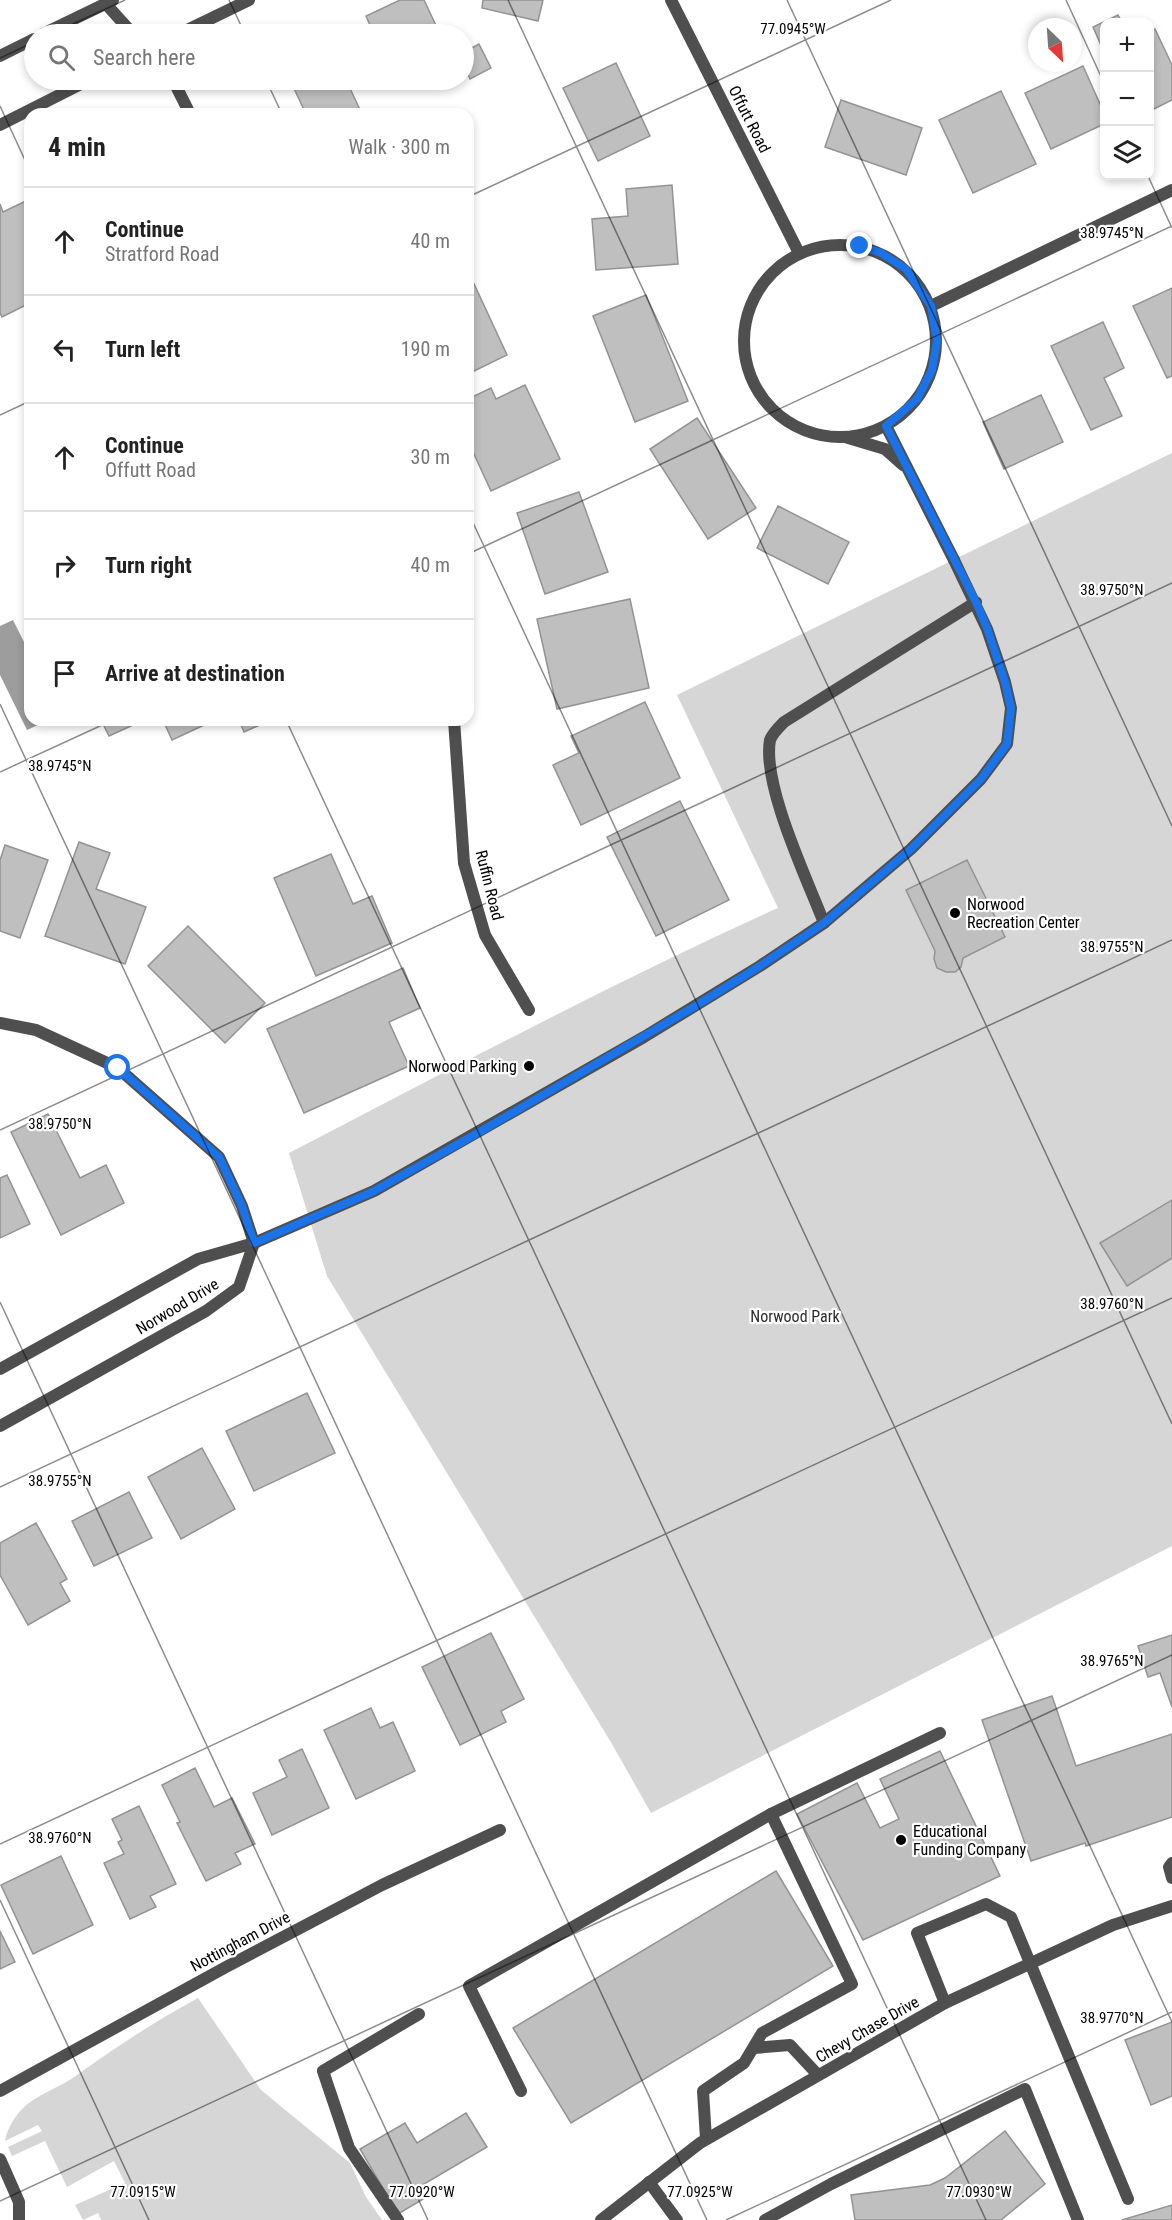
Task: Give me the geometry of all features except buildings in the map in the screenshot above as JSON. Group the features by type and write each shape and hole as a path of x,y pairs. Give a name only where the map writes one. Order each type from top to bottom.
{"street":[{"path":"200,24 249,0"},
{"name":"Offutt Road","path":"671,0 799,253"},
{"path":"65,24 110,2 126,24"},
{"path":"0,56 24,44"},
{"path":"34,108 69,90"},
{"path":"178,90 187,108"},
{"path":"0,125 24,113"},
{"path":"931,306 1172,190"},
{"path":"845,437 886,426 917,399 932,370 937,341 931,306 906,269 881,253 860,246 826,245 799,253 758,288 747,312 742,337 748,374 768,406 785,421 804,431 845,437 885,449 910,472"},
{"path":"0,1023 36,1030 118,1068 219,1157 242,1206 254,1243 374,1191 476,1134 692,1008 824,923 911,849 981,779 1007,744 1011,708 987,628 886,426"},
{"path":"824,923 787,829 776,792 769,763 771,738 784,722 976,602"},
{"name":"Ruffin Road","path":"454,726 464,862 485,935 529,1010"},
{"name":"Norwood Drive","path":"0,1369 198,1259 254,1243"},
{"name":"Norwood Drive","path":"0,1426 206,1311 239,1287 254,1243"},
{"path":"521,2091 469,1986 771,1814 940,1733"},
{"path":"706,2139 703,2091 744,2063 762,2033 852,1984 771,1814"},
{"name":"Nottingham Drive","path":"0,2091 371,1890 500,1830"},
{"path":"1172,1863 1169,1867 1172,1878"},
{"path":"945,2003 916,1933 986,1904 1011,1917 1128,2199"},
{"name":"Chevy Chase Drive","path":"601,2220 706,2139 945,2003 1113,1925 1172,1906"},
{"path":"398,2220 349,2148 323,2071 419,2014"},
{"path":"754,2048 790,2045 818,2075"},
{"path":"768,2219 831,2184 1025,2089 1078,2220"},
{"path":"0,2159 19,2202 19,2220"},
{"path":"649,2182 677,2220"}],"green space":[{"name":"Norwood Park","path":"1172,453 1172,1546 651,1813 612,1744 327,1276 289,1153 593,996 778,908 677,695"},
{"path":"198,1998 261,2090 350,2163 366,2197 382,2220 101,2220 98,2213 83,2220 75,2205 125,2183 114,2161 67,2187 45,2141 12,2156 8,2147 42,2131 38,2125 5,2141 11,2125 25,2106"}],"shaded area":[{"path":"13,620 24,642 24,724 0,675 0,626"}],"place":[{"name":"Norwood Recreation Center","path":"955,913"},
{"name":"Norwood Parking","path":"529,1066"},
{"name":"Educational Funding Company","path":"901,1840"}],"route":[{"path":"118,1068 219,1157 242,1206 254,1243 374,1191 644,1037 760,966 824,923 848,903 911,849 981,779 1007,744 1011,708 1005,682 976,602 886,426 917,399 932,370 937,341 931,306 906,269 881,253 860,246"}]}
